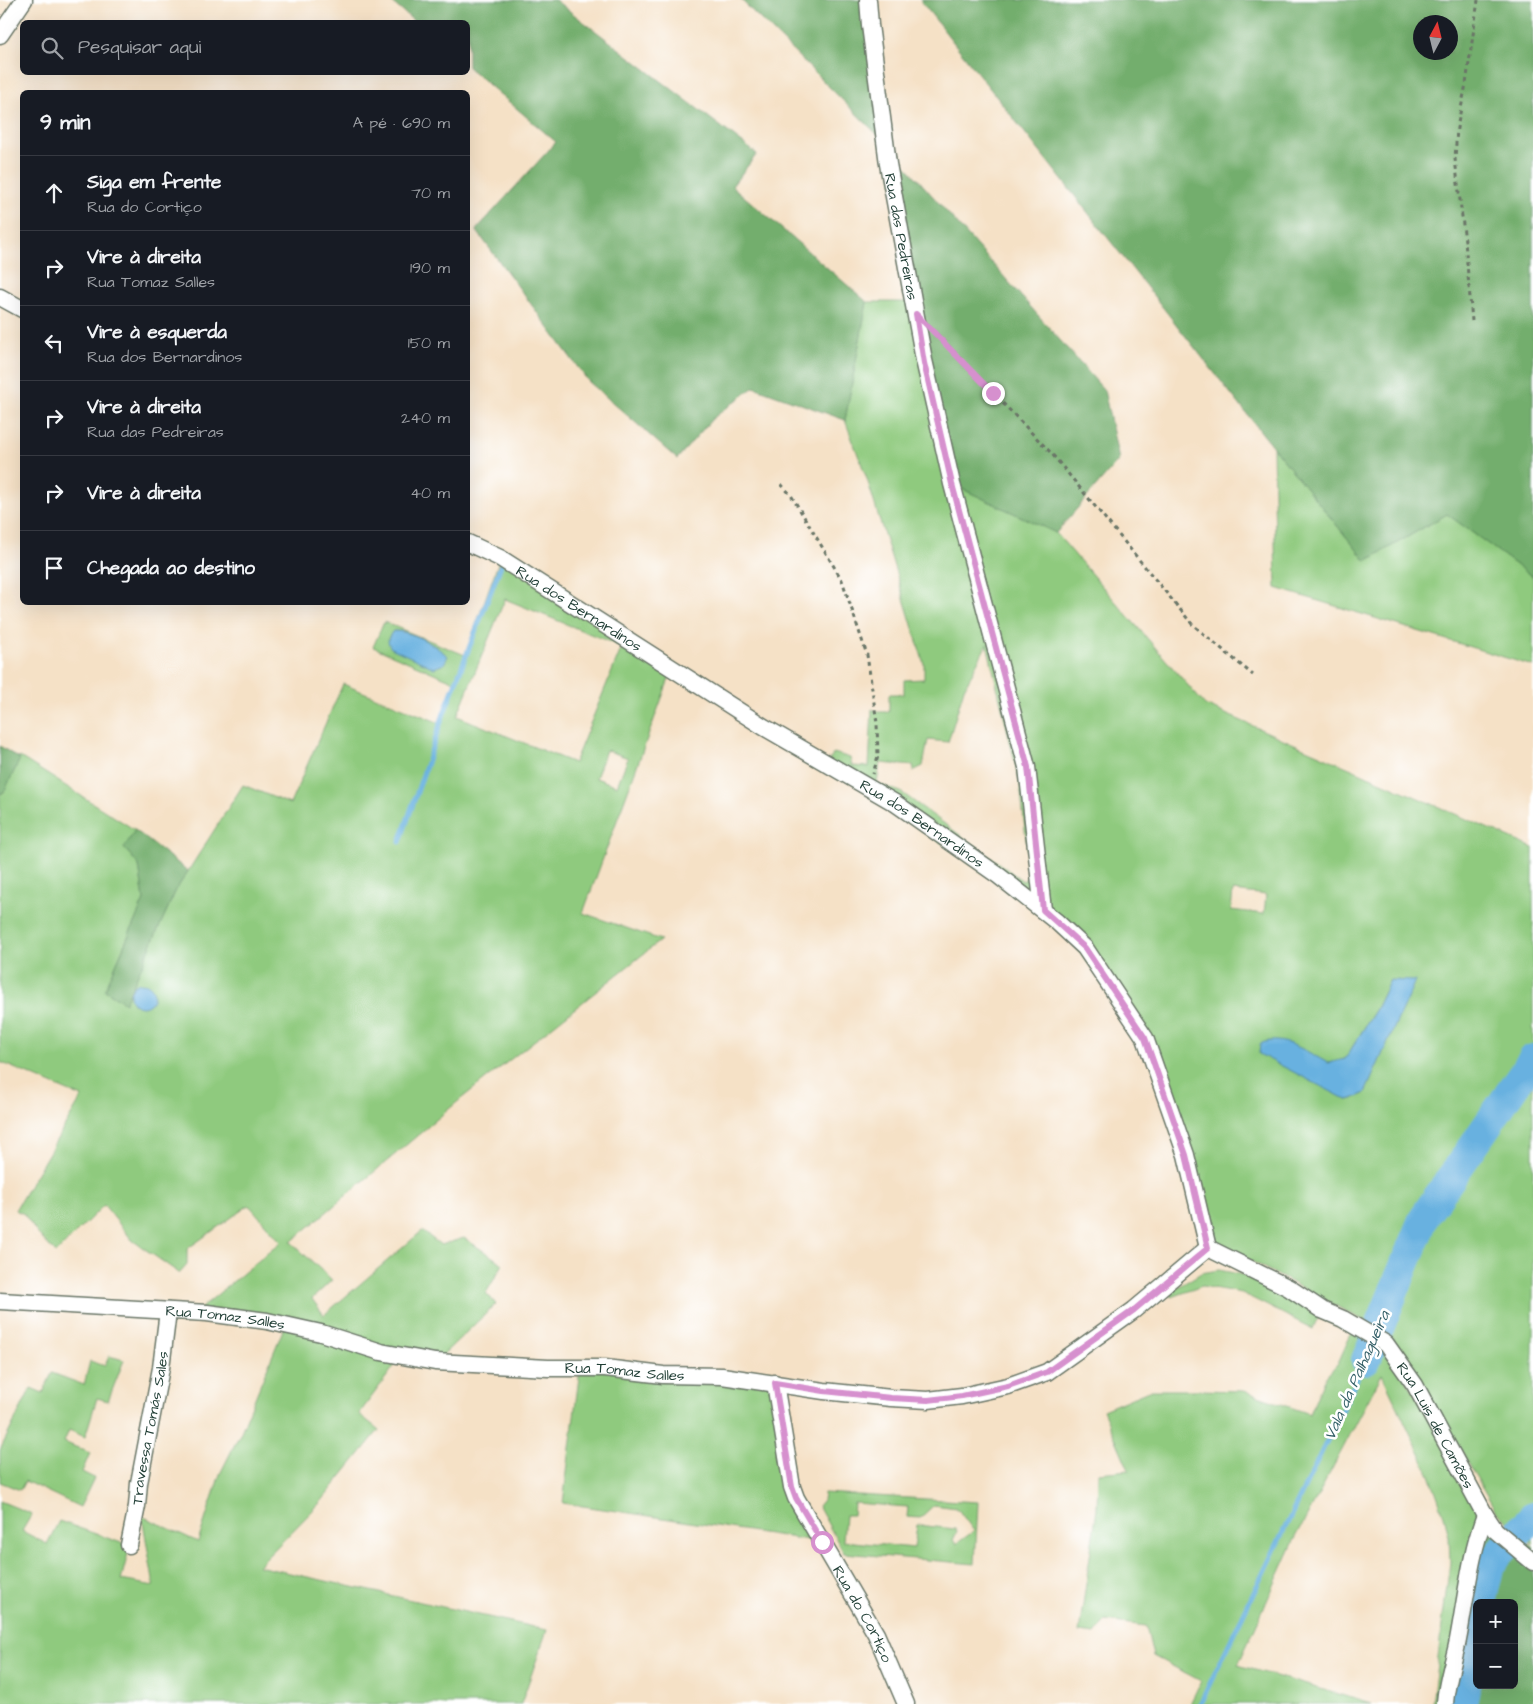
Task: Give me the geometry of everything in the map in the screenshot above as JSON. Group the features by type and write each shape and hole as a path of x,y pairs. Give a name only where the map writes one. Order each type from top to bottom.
{"street":[{"path":"0,35 24,0"},
{"name":"Rua das Pedreiras","path":"868,0 888,164 924,363 952,484 1028,767 1043,910"},
{"path":"0,297 20,308"},
{"name":"Rua dos Bernardinos","path":"470,544 500,558 764,727 894,804 999,876 1043,910 1085,948 1145,1038 1186,1155 1208,1248"},
{"name":"Rua Luis de Camões","path":"1208,1248 1289,1288 1322,1310 1343,1319 1386,1344 1415,1386 1495,1530 1533,1562"},
{"name":"Rua Tomaz Salles","path":"0,1301 206,1313 267,1321 321,1333 382,1352 435,1362 548,1368 604,1368 663,1374 722,1376 834,1392 928,1400 962,1396 1008,1386 1047,1372 1134,1310 1208,1248"},
{"name":"Travessa Tomás Sales","path":"129,1544 161,1368 168,1311"},
{"name":"Rua do Cortiço","path":"775,1383 792,1487 796,1498 876,1634 906,1704"},
{"path":"1445,1704 1446,1689 1456,1650 1476,1540 1485,1514"}],"path":[{"path":"1472,321 1456,160 1457,128 1466,84 1478,0"},
{"path":"916,314 1052,454 1192,624 1253,675"},
{"path":"781,484 791,494 842,580 867,654 877,723 878,756 870,789"}],"green space":[{"path":"389,0 555,0 757,154 732,186 867,302 845,420 754,387 712,419 677,459 588,381 476,230 556,142 470,69 470,20 413,20"},
{"path":"741,0 870,0 885,142"},
{"path":"920,0 1533,0 1533,577 1447,514 1366,561 1273,447"},
{"path":"885,142 1104,390 1119,460 1056,533 952,484"},
{"path":"867,302 913,302 952,484 1056,533 1205,705 1533,848 1533,1545 1496,1511 1407,1358 1393,1340 1374,1326 1217,1243 1190,1154 1145,1038 1057,922 826,764 834,753 850,758 852,766 869,767 872,709 878,712 889,712 889,694 904,694 904,680 924,679 924,664 867,479 845,420","holes":["987,644 1020,784 1030,875 1023,881 901,792 877,784 880,763 914,766 913,771 923,766 928,740 948,742 964,689","1233,891 1266,895 1264,914 1231,910","1390,980 1365,1093 1347,1100 1303,1050 1328,1064 1345,1059 1376,1009"]},
{"path":"1273,447 1366,561 1447,514 1533,577 1533,666 1276,588"},
{"path":"500,558 673,668 583,913 661,940 462,1098 291,1242 332,1280 312,1299 324,1315 422,1231 441,1245 464,1238 503,1264 486,1293 496,1304 435,1362 400,1356 359,1414 379,1430 320,1503 258,1566 547,1630 521,1704 0,1704 0,1501 32,1514 22,1531 47,1544 59,1521 130,1546 121,1580 154,1586 142,1516 198,1542 220,1474 241,1432 285,1325 195,1313 281,1242 249,1205 187,1249 187,1264 179,1273 132,1240 104,1205 56,1253 37,1233 24,1214 15,1210 82,1097 0,1062 0,794 4,792 20,757 135,830 124,848 139,865 144,900 105,990 125,1002 176,890 243,785 290,804 343,684 440,723 455,682 373,647 384,622 465,655","holes":["505,599 622,647 574,763 457,716","393,631 403,631 437,647 388,638","606,750 628,758 617,786 596,778"]},
{"path":"0,746 20,759 4,792 0,794"},
{"path":"135,830 188,871 176,890 125,1003 105,990 144,900 139,865 124,848"},
{"path":"1219,1270 1244,1275 1282,1293 1319,1316 1313,1329 1242,1293 1202,1286 1172,1297 1170,1292 1201,1273"},
{"path":"1352,1332 1386,1344 1485,1515 1445,1704 1432,1704 1450,1562 1449,1537 1444,1515 1430,1475 1382,1374 1294,1541 1238,1665 1372,1704 1190,1704 1201,1681 1153,1656 1146,1626 1105,1621 1095,1634 1079,1632 1097,1508 1098,1473 1129,1470 1103,1410 1151,1390 1197,1390 1244,1391 1310,1414 1324,1379 1338,1363"},
{"path":"109,1356 124,1360 108,1401 97,1398 85,1437 69,1430 64,1442 90,1453 82,1472 94,1478 80,1507 25,1481 20,1490 0,1482 0,1450 31,1388 43,1393 52,1373 84,1385 90,1361 105,1366"},
{"path":"580,1369 775,1383 792,1487 822,1542 563,1503"},
{"path":"824,1493 978,1502 975,1564 844,1553 818,1506 823,1500","holes":["854,1503 908,1507 907,1517 920,1518 934,1505 957,1508 974,1531 956,1544 953,1540 957,1532 955,1529 917,1525 914,1548 843,1541 845,1515 853,1515"]},
{"path":"1485,1515 1533,1547 1533,1704 1446,1704"}],"water":[{"path":"393,631 408,633 436,647 448,656 444,664 434,668 391,648 388,639"},
{"path":"1390,980 1415,981 1365,1093 1347,1100 1259,1054 1260,1044 1268,1041 1277,1041 1295,1046 1328,1063 1345,1059 1376,1009"},
{"path":"142,983 150,987 154,995 150,1003 142,1007 134,1003 130,995 134,987"}],"waterway":[{"path":"400,842 444,713 501,565"},
{"name":"Vala da Palhagueira","path":"1366,1360 1424,1217 1533,1059"},
{"name":"Vala da Palhagueira","path":"1200,1704 1366,1360"},
{"path":"1482,1599 1490,1564 1533,1517"},
{"path":"1462,1704 1473,1644"}],"route":[{"path":"822,1542 796,1498 792,1487 775,1383 824,1391 928,1400 962,1396 1008,1386 1047,1372 1134,1310 1208,1248 1186,1155 1145,1038 1085,948 1043,910 1028,767 952,484 924,363 916,314 993,393"}]}
